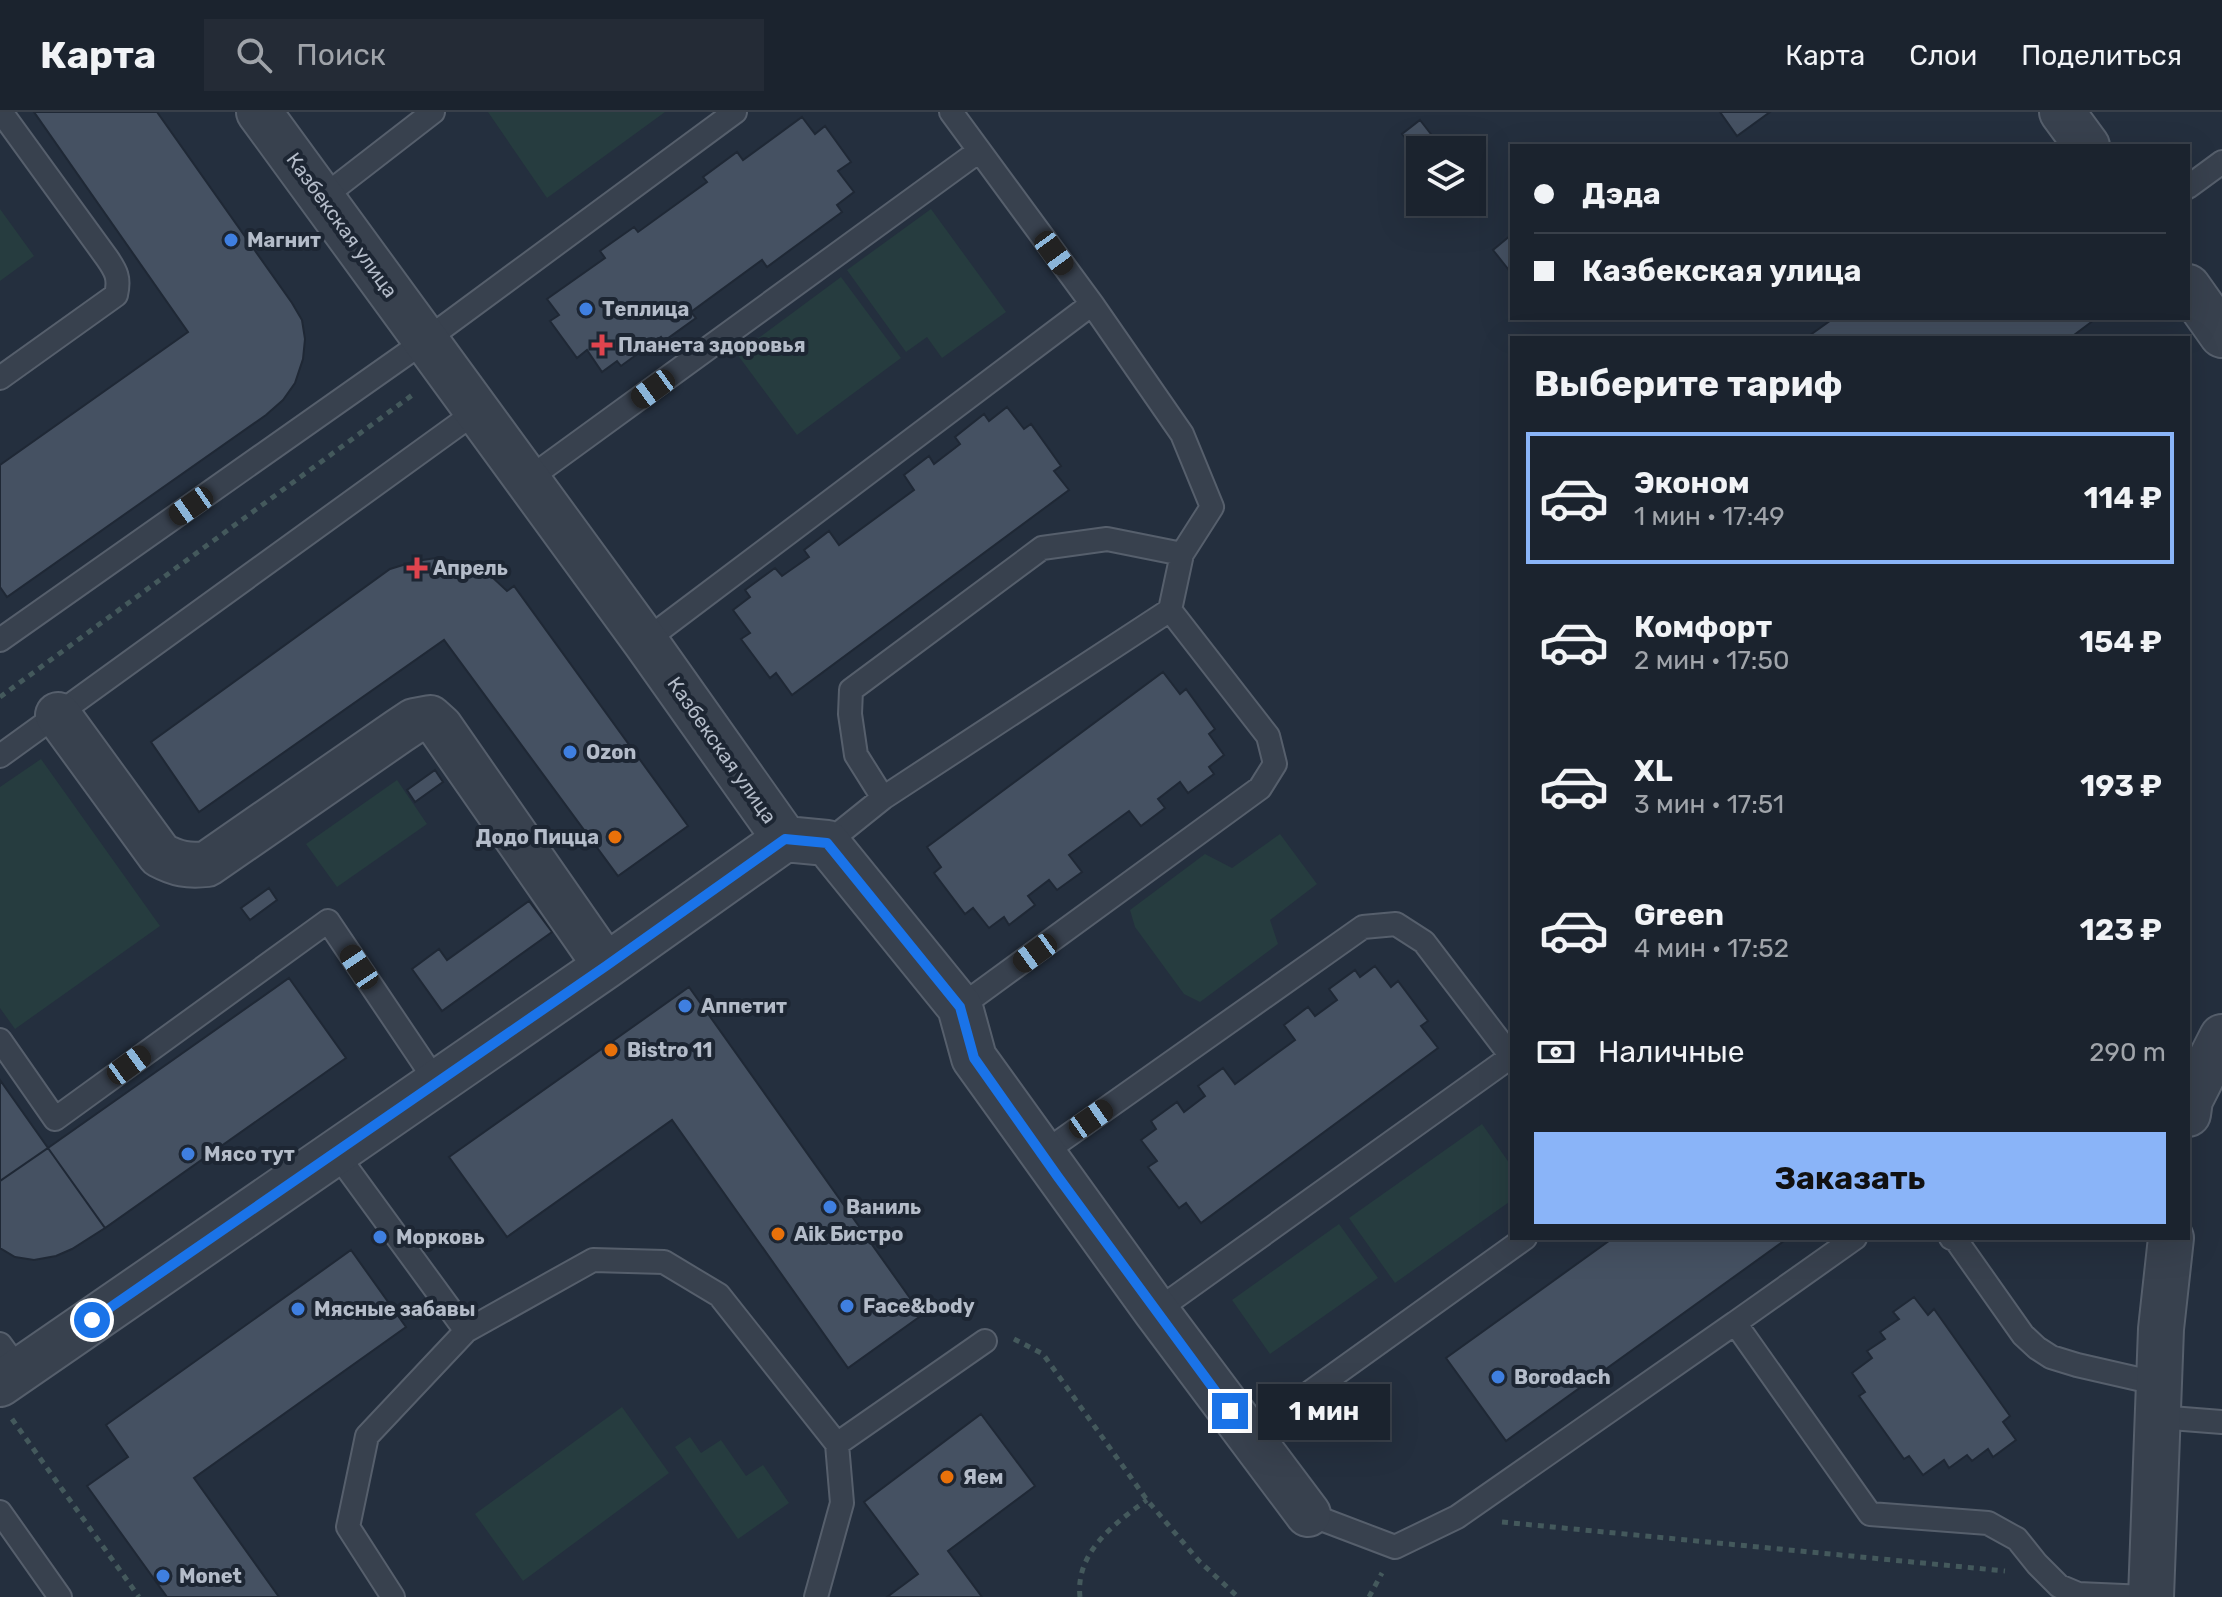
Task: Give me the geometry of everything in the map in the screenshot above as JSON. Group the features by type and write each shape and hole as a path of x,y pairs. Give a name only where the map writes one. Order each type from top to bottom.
{"street":[{"name":"Казбекская улица","path":"259,112 645,641 806,841 960,1007 974,1058 1156,1311 1308,1514"},
{"path":"2062,112 2086,144"},
{"path":"2190,290 2220,329"},
{"path":"58,715 160,855 177,864 192,865 207,864 414,721 430,718 440,727 606,966"},
{"path":"7,1379 606,966 806,841"},
{"path":"2190,1100 2222,1037"},
{"path":"2149,1597 2161,1329 2171,1240"}],"lane":[{"path":"0,378 116,295 119,282 117,272 1,112"},
{"path":"322,198 433,112"},
{"path":"3,633 436,355 735,112"},
{"path":"806,841 883,798 1170,610 1182,554 1212,507 1182,434 1092,304 951,112"},
{"path":"527,480 979,151"},
{"path":"2190,186 2222,162"},
{"path":"645,641 1092,304"},
{"path":"0,756 477,411"},
{"path":"883,798 856,755 850,714 851,690 1042,548 1107,539 1182,554"},
{"path":"960,1007 1260,788 1275,764 1268,736 1170,610"},
{"path":"0,1040 55,1119 328,921 437,1083"},
{"path":"1042,1154 1363,927 1396,924 1424,942 1510,1053"},
{"path":"1156,1311 1510,1057"},
{"path":"336,1153 466,1331"},
{"path":"1249,1436 1522,1240"},
{"path":"1308,1514 1395,1547 1457,1517 1852,1240"},
{"path":"1956,1240 2023,1335 2037,1348 2051,1357 2077,1365 2159,1401 2222,1422"},
{"path":"393,1597 348,1527 367,1436 466,1331 593,1260 664,1262 719,1295 837,1444 842,1503 816,1597"},
{"path":"1735,1323 1870,1514 1988,1523 2017,1539 2059,1586 2078,1594 2149,1597"},
{"path":"837,1444 985,1341"},
{"path":"0,1512 60,1597"}],"path":[{"path":"0,697 436,355"},
{"path":"985,1341 1016,1339 1043,1354 1147,1500 1199,1561 1238,1597"},
{"path":"7,1379 139,1597"},
{"path":"1080,1597 1078,1582 1089,1554 1112,1525 1147,1500"},
{"path":"1457,1517 2048,1575"}],"green space":[{"path":"488,112 665,112 547,198"},
{"path":"0,209 34,256 0,281"},
{"path":"931,209 1006,312 942,358 927,337 906,352 847,270"},
{"path":"841,277 901,358 797,435 737,354"},
{"path":"41,759 160,926 15,1029 0,1008 0,787"},
{"path":"397,780 427,824 337,887 306,844"},
{"path":"1280,834 1317,884 1270,920 1278,944 1200,1002 1184,994 1135,927 1130,910 1205,854 1232,868"},
{"path":"1482,1124 1510,1164 1510,1201 1395,1283 1349,1218"},
{"path":"1339,1224 1378,1278 1270,1354 1232,1300"},
{"path":"622,1407 669,1473 523,1581 475,1514"},
{"path":"690,1437 701,1453 721,1440 746,1476 763,1465 789,1503 738,1539 675,1447"}],"building":[{"path":"34,112 157,112 292,303 302,320 305,339 303,359 295,383 283,400 266,415 7,597 0,587 0,465 188,332"},
{"path":"1720,112 1770,112 1737,136"},
{"path":"802,117 815,134 825,126 851,162 838,171 854,192 837,205 842,212 767,267 762,260 691,312 696,318 664,341 661,337 621,366 617,361 602,372 587,350 577,358 550,321 559,315 547,299 605,258 600,251 634,227 638,232 707,182 703,177 737,152 743,160"},
{"path":"1420,120 1432,136 1406,136 1406,139 1402,134"},
{"path":"1510,236 1510,271 1493,250"},
{"path":"1831,320 2094,320 2073,336 1809,336"},
{"path":"1007,407 1024,429 1031,424 1061,466 1054,471 1069,490 792,695 776,673 770,678 741,639 750,633 733,610 750,597 745,590 775,568 782,576 809,557 804,550 829,531 839,545 914,490 904,475 929,456 934,464 960,444 955,437 984,414 989,421"},
{"path":"436,558 465,563 491,576 507,591 514,586 688,826 618,876 444,640 199,812 151,742 390,569"},
{"path":"1163,672 1180,694 1186,689 1215,729 1209,734 1224,755 1209,767 1214,774 1188,793 1180,782 1158,799 1165,808 1141,826 1129,811 1069,855 1082,872 1057,890 1049,880 1028,896 1035,905 1009,925 1004,917 989,928 973,908 965,914 934,873 941,867 927,847"},
{"path":"435,770 443,782 415,802 407,790"},
{"path":"269,888 277,900 250,920 241,908"},
{"path":"529,901 552,932 442,1011 412,969 439,949 447,960"},
{"path":"1375,966 1391,987 1398,981 1428,1021 1421,1026 1438,1048 1201,1223 1186,1203 1179,1208 1148,1167 1157,1161 1141,1140 1156,1129 1151,1121 1177,1102 1184,1112 1205,1096 1198,1086 1223,1068 1235,1084 1295,1040 1284,1025 1308,1007 1315,1016 1337,1000 1329,989 1355,970 1360,977"},
{"path":"289,978 346,1058 105,1228 48,1148"},
{"path":"689,987 922,1315 848,1368 672,1120 507,1237 449,1157"},
{"path":"0,1080 48,1148 0,1181"},
{"path":"48,1148 105,1228 56,1256 34,1260 15,1257 0,1248 0,1181"},
{"path":"1610,1240 1785,1240 1506,1441 1446,1358"},
{"path":"351,1250 406,1327 194,1478 279,1597 167,1597 87,1486 128,1457 106,1425"},
{"path":"1914,1297 1928,1315 1934,1309 2010,1416 2003,1422 2016,1440 1993,1457 1988,1449 1972,1461 1967,1455 1949,1468 1944,1460 1923,1475 1909,1456 1904,1459 1859,1396 1865,1392 1852,1373 1872,1358 1867,1351 1885,1339 1880,1332 1899,1319 1893,1312"},
{"path":"981,1414 1035,1486 948,1551 982,1597 887,1597 918,1574 864,1502"}],"place":[{"name":"Магнит","path":"231,240"},
{"name":"Теплица","path":"586,309"},
{"name":"Планета здоровья","path":"602,345"},
{"name":"Апрель","path":"417,568"},
{"name":"Ozon","path":"570,752"},
{"name":"Додо Пицца","path":"615,837"},
{"name":"Аппетит","path":"685,1006"},
{"name":"Bistro 11","path":"611,1050"},
{"name":"Мясо тут","path":"188,1154"},
{"name":"Ваниль","path":"830,1207"},
{"name":"Aik Бистро","path":"778,1234"},
{"name":"Морковь","path":"380,1237"},
{"name":"Face&body","path":"847,1306"},
{"name":"Мясные забавы","path":"298,1309"},
{"name":"Borodach","path":"1498,1377"},
{"name":"Яем","path":"947,1477"},
{"name":"Monet","path":"163,1576"}],"route":[{"path":"92,1320 785,839 827,843 960,1007 974,1058 1230,1411"}]}
